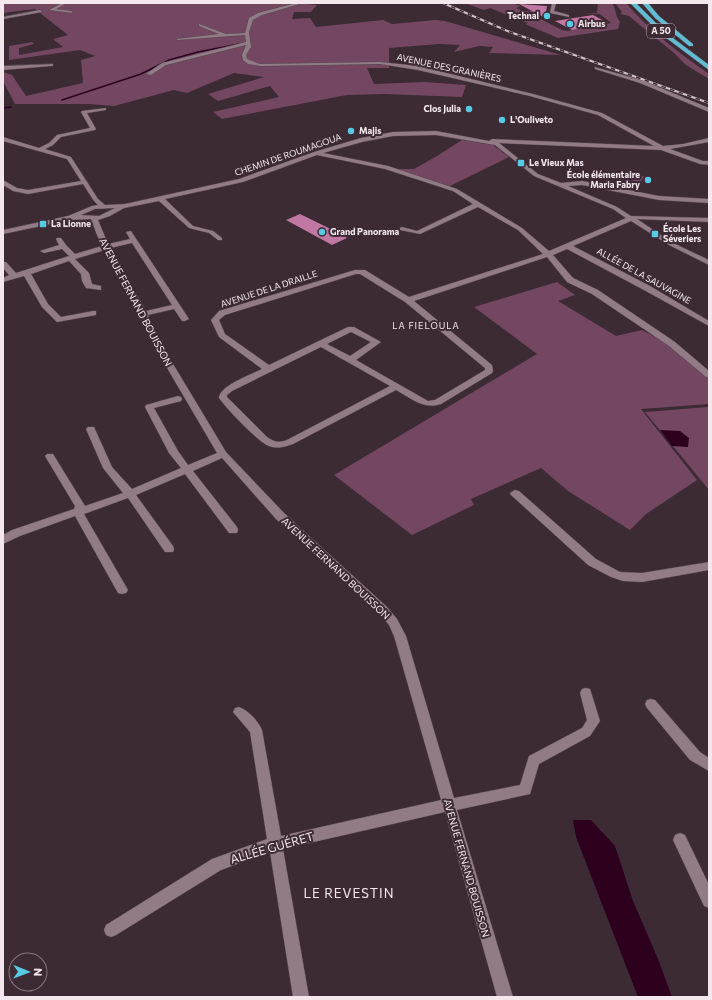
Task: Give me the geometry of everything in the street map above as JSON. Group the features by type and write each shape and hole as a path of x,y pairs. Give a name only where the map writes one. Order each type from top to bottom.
{"highway":[{"name":"A 50","path":"633,3 663,33 709,68"},
{"name":"A 50","path":"645,3 657,17 696,49"}],"street":[{"path":"65,3 50,10 71,12"},
{"path":"178,39 247,34 249,23 254,16 301,3"},
{"path":"554,3 552,12 567,16"},
{"path":"3,18 40,11"},
{"path":"201,25 225,35"},
{"name":"AVENUE DES GRANIÈRES","path":"247,34 249,48 244,58 255,64 399,64 531,94 600,114 662,148"},
{"path":"149,74 164,64 249,43"},
{"path":"3,68 51,65"},
{"path":"597,68 642,82 709,110"},
{"path":"41,149 51,144 59,136 93,129 84,112 104,108"},
{"name":"CHEMIN DE ROUMAGOUA","path":"107,209 161,199 241,181 316,153 361,140 407,133 436,133 499,143"},
{"path":"3,139 69,158 96,200 107,209"},
{"path":"499,143 509,146 525,143 662,148 683,146 709,140"},
{"path":"499,143 509,146 536,175 603,202 671,244 709,263"},
{"path":"662,148 702,164 709,164"},
{"path":"316,153 386,167 455,190 467,196 478,204 517,226 548,254 570,280 595,292 653,331 672,344 709,375"},
{"path":"3,182 15,190 28,192 85,182"},
{"path":"560,185 576,183 579,186 603,194 611,194 615,190 659,198 709,201"},
{"path":"161,199 191,227 211,232 220,239"},
{"path":"89,214 96,200"},
{"path":"402,229 418,233 478,204"},
{"path":"3,232 107,209"},
{"path":"89,214 104,217 107,209"},
{"name":"AVENUE FERNAND BOUISSON","path":"89,214 98,226 100,235 144,314 157,344 223,454 280,516 383,610 394,622 400,636 505,997"},
{"path":"408,300 569,247 631,218 639,216 709,220"},
{"name":"AVENUE FERNAND BOUISSON","path":"98,226 104,217"},
{"path":"129,232 185,320"},
{"path":"3,280 134,240"},
{"path":"44,251 61,242 85,273 86,281 89,286 98,288"},
{"name":"ALLÉE DE LA SAUVAGINE","path":"569,247 647,288 709,324"},
{"path":"3,264 14,276"},
{"path":"26,272 48,309 56,318 60,320 93,313"},
{"name":"AVENUE DE LA DRAILLE","path":"268,370 222,335 216,323 217,317 222,313 355,272 362,272 408,300 489,367 489,371 438,402 432,404 426,403 322,344"},
{"path":"144,314 176,306"},
{"path":"350,360 377,342 351,329 229,389 224,394 223,398 264,439 269,443 276,445 290,442 396,386"},
{"path":"178,399 149,407 174,453 233,530"},
{"path":"91,429 108,468 130,494 170,550"},
{"path":"3,540 16,533 130,494 223,454"},
{"path":"50,456 80,506 78,512 122,590"},
{"path":"516,492 592,562 605,570 623,577 640,577 709,566"},
{"name":"ALLÉE GUÉRET","path":"111,930 217,864 274,844 449,805 525,790 534,760 586,732 594,721 586,693"},
{"path":"651,704 695,756 709,765"},
{"path":"239,712 256,730 301,997"},
{"path":"680,840 709,901"}],"shaded area":[{"path":"3,3 317,5 311,12 294,12 292,19 310,18 316,27 383,20 392,24 435,20 445,21 561,55 489,53 493,47 479,46 454,52 460,45 439,44 389,48 389,68 367,68 374,84 425,82 466,85 462,97 385,94 347,95 222,119 213,112 279,97 270,86 218,101 208,94 264,77 234,73 187,93 174,90 114,106 88,104 15,104 3,81 3,72 12,75 26,96 83,83 81,60 95,56 80,50 9,60 9,46 32,42 34,44 19,48 19,55 63,47 53,39 68,35 35,9 3,13"},
{"path":"464,3 516,3 514,4 521,6 516,8 523,11 550,12 527,12 562,30 567,31 586,28 582,25 586,25 591,28 611,23 600,14 582,13 597,13 598,3 612,3 620,22 618,29 558,38 525,24 528,23 490,8 484,10"},
{"path":"615,3 626,3 665,41 709,74 709,79 686,65 674,53 629,16 620,14 622,12"},
{"path":"462,140 493,145 509,157 448,187 395,169 414,169"},
{"path":"614,171 644,176 641,182 611,177"},
{"path":"557,282 575,295 558,301 616,336 642,330 668,344 709,378 709,404 641,409 697,480 646,514 630,530 568,491 541,468 471,499 474,505 412,535 334,475 537,354 474,307"},
{"path":"709,407 709,490 645,412"},
{"path":"660,430 680,431 689,438 688,447 672,446"},
{"path":"573,820 591,820 615,846 633,901 658,959 672,997 638,997 576,837"}],"building":[{"path":"519,4 547,6 545,18"},
{"path":"593,15 608,23 584,26 586,28 572,30 555,21"},
{"name":"Grand Panorama","path":"300,214 347,238 332,245 286,220"}],"waterway":[{"path":"62,100 141,74 169,60 198,52 239,44"},
{"path":"3,108 11,107"}],"railway":[{"path":"443,3 510,32 709,103"}],"place":[{"name":"Technal","path":"547,16"},
{"name":"Airbus","path":"570,24"},
{"name":"Clos Julia","path":"469,109"},
{"name":"L'Ouliveto","path":"502,120"},
{"name":"Majis","path":"351,131"},
{"name":"Le Vieux Mas","path":"521,163"},
{"name":"École élémentaire Maria Fabry","path":"648,180"},
{"name":"La Lionne","path":"43,224"},
{"name":"Grand Panorama","path":"322,232"},
{"name":"École Les Séveriers","path":"655,234"}],"district":[{"name":"LA FIELOULA","path":"426,326"},
{"name":"LE REVESTIN","path":"349,893"}]}
